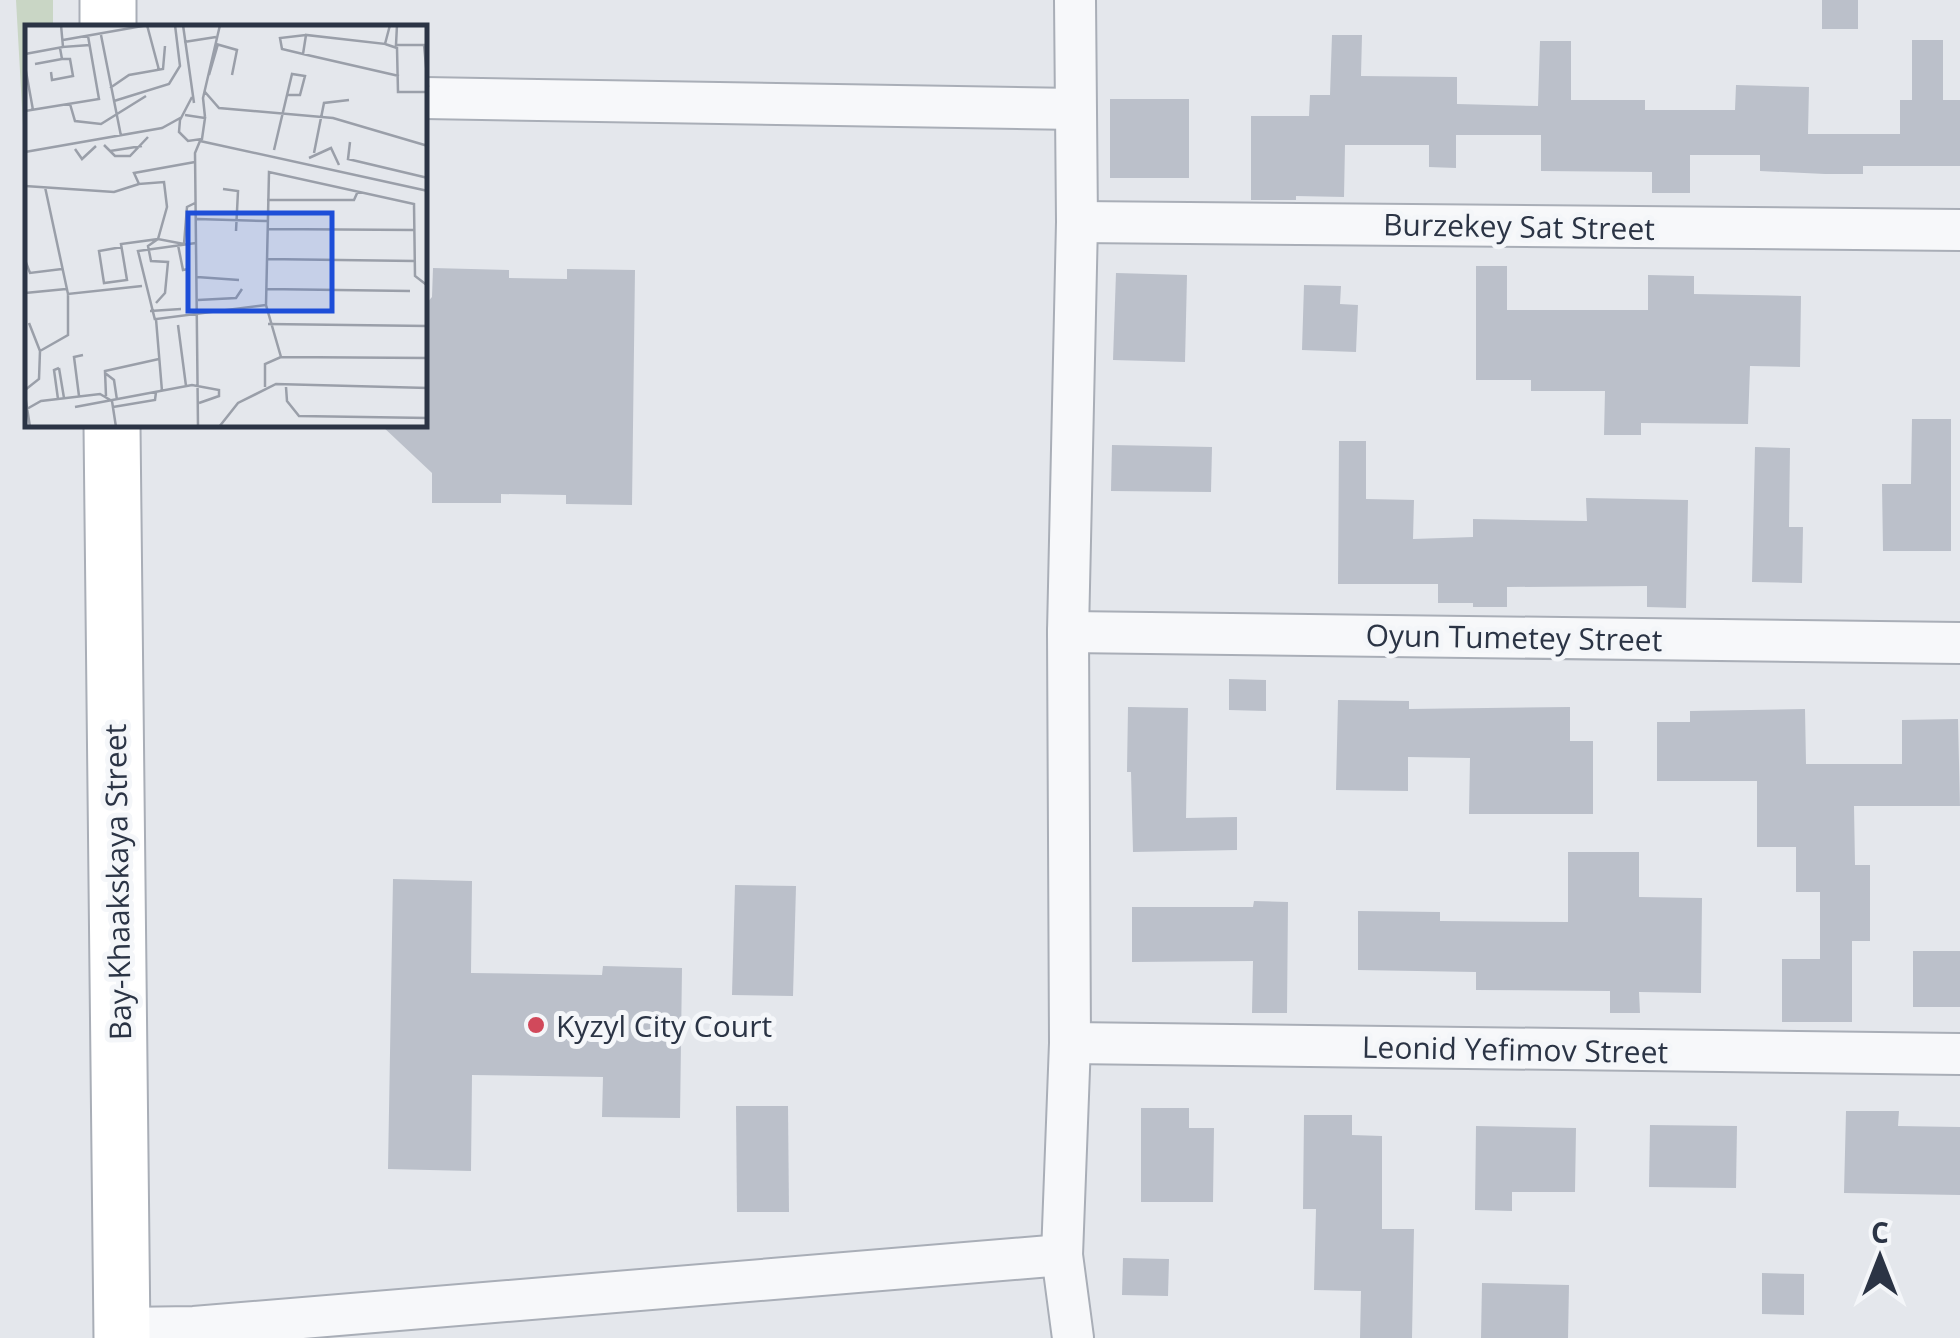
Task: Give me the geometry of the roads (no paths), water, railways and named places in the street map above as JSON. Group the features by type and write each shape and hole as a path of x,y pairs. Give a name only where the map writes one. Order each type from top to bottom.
{"main road":[{"name":"Bay-Khaakskaya Street","path":"112,428 122,1333"}],"street":[{"path":"1073,1338 1062,1256 1070,1043 1068,632 1078,222 1075,0"},
{"path":"428,98 1075,109"},
{"name":"Burzekey Sat Street","path":"1078,222 1960,230"},
{"name":"Oyun Tumetey Street","path":"1068,632 1960,642"},
{"name":"Leonid Yefimov Street","path":"1070,1043 1960,1054"},
{"path":"122,1333 1062,1256"}],"place":[{"name":"Kyzyl City Court","path":"536,1025"}]}
